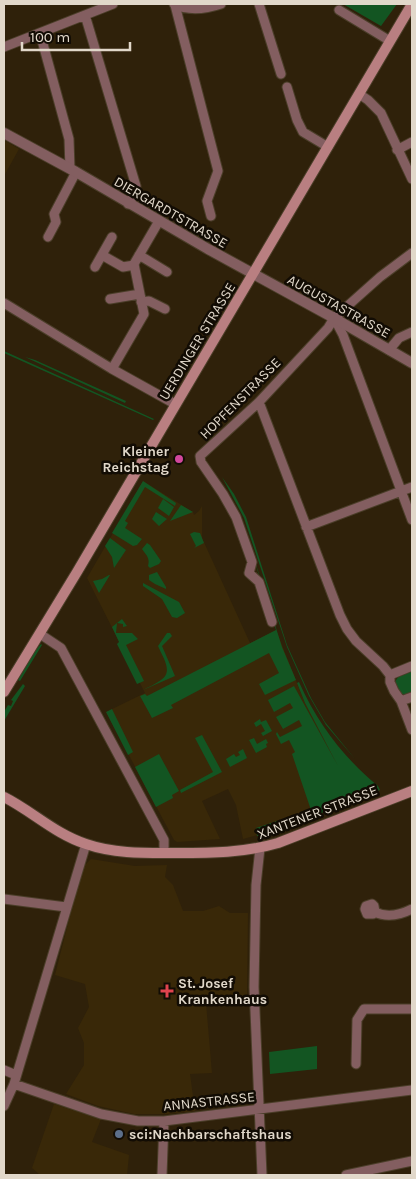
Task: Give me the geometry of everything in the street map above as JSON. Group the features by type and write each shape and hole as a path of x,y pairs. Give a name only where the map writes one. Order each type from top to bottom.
{"main road":[{"name":"UERDINGER STRASSE","path":"4,692 412,4"},
{"name":"XANTENER STRASSE","path":"4,797 16,803 42,822 86,844 122,852 220,853 260,848 278,843 412,791"}],"street":[{"path":"4,47 113,4"},
{"path":"174,4 188,8 204,8 221,4"},
{"path":"174,4 218,171 206,201 211,216"},
{"path":"259,4 281,74"},
{"path":"340,10 390,40"},
{"path":"85,15 136,186 135,193 128,204"},
{"path":"40,32 68,139 73,171 54,214 56,222 48,237"},
{"path":"287,88 297,120 303,132 328,147"},
{"path":"359,94 381,113 412,179"},
{"name":"DIERGARDTSTRASSE","path":"4,132 253,274"},
{"path":"397,150 412,142"},
{"path":"112,369 144,314 134,265 159,221"},
{"path":"96,266 112,237"},
{"name":"HOPFENSTRASSE","path":"272,622 259,582 248,574 252,562 236,517 224,494 201,462 200,456 259,402 328,328 334,318 380,277 412,253"},
{"path":"102,255 123,267 134,265"},
{"path":"139,255 167,272"},
{"name":"AUGUSTASTRASSE","path":"253,274 412,363"},
{"path":"110,299 141,298 165,309"},
{"path":"4,303 112,369 175,404"},
{"path":"334,318 412,520"},
{"path":"389,350 399,338 412,332"},
{"path":"259,402 347,629 356,641 390,675 390,682 401,701 412,730"},
{"path":"306,527 412,487"},
{"path":"40,634 61,648 164,840 164,853"},
{"path":"390,675 412,666"},
{"path":"401,701 412,696"},
{"path":"4,1106 15,1079 86,844"},
{"path":"260,848 256,885 254,987 262,1175"},
{"path":"4,899 66,907"},
{"path":"375,912 382,915 401,914 412,909"},
{"path":"356,1064 357,1020 364,1008 412,1009"},
{"name":"ANNASTRASSE","path":"4,1070 15,1079 101,1114 138,1121 164,1121 412,1090"},
{"path":"162,1175 164,1121"},
{"path":"346,1175 412,1161"}],"shaded area":[{"path":"4,140 19,149 4,176"},
{"path":"143,481 193,512 194,515 202,506 202,538 250,643 276,630 305,703 364,792 283,828 243,839 236,805 228,789 202,801 220,839 177,842 174,840 106,712 145,693 87,578"},
{"name":"St. Josef Krankenhaus","path":"91,859 135,866 167,865 165,877 173,885 183,911 203,911 219,906 230,913 248,913 247,998 206,1003 212,1073 190,1074 195,1111 166,1114 134,1114 98,1106 66,1094 84,1065 84,1043 78,1028 89,1007 85,984 55,975 82,868"},
{"path":"54,1104 101,1119 92,1142 129,1155 127,1175 40,1175 32,1168"}],"green space":[{"path":"343,4 397,4 381,26"},
{"path":"4,351 154,419 4,353"},
{"path":"25,357 35,360 126,401 125,403"},
{"path":"209,466 232,503 246,533 282,647 296,680 265,695 259,684 279,673 269,653 171,705 173,708 152,718 140,696 145,694 147,696 276,630 246,534"},
{"path":"222,477 234,494 246,517 287,645 311,698 325,722 355,759 326,725 309,696 287,647 244,518"},
{"path":"143,481 176,503 175,506 145,487 125,521 128,523 125,528 142,539 137,545 133,546 112,533"},
{"path":"163,499 174,507 169,516 158,508"},
{"path":"181,505 193,512 170,521"},
{"path":"156,512 167,519 159,526 152,519"},
{"path":"194,532 200,533 204,543 194,548 196,546 190,534"},
{"path":"110,538 126,550 114,568 112,557 105,546"},
{"path":"147,543 161,561 150,568 148,566 148,557 142,549"},
{"path":"157,572 166,589 149,580 149,575"},
{"path":"110,575 99,593 93,581"},
{"path":"143,583 179,602 185,613 177,618 172,617 162,599 143,586"},
{"path":"122,619 127,626 123,627 123,624 117,623"},
{"path":"117,623 116,633 132,633 138,639 126,645 144,681 137,684 117,644 119,642 112,627"},
{"path":"167,633 170,633 172,636 162,646 175,676 143,690 157,683 167,673 166,664 158,646"},
{"path":"41,644 20,681 18,680 28,663 28,659"},
{"path":"412,670 412,692 406,695 402,694 396,685 397,679 399,676"},
{"path":"299,682 314,712 332,739 380,790 283,828 257,836 256,828 280,820 284,825 312,813 292,754 295,752 289,740 281,744 276,734 277,732 280,737 302,726 299,720 283,729 276,717 293,708 290,703 274,712 268,700 294,686 338,766 305,703 297,683"},
{"path":"23,684 25,686 4,721 4,712 8,705 11,706 13,701 11,700"},
{"path":"112,709 133,752 128,755 106,712"},
{"path":"260,719 261,722 266,720 272,731 263,736 261,733 265,731 261,724 256,727 254,723"},
{"path":"202,735 222,772 181,793 180,790 213,772 195,738"},
{"path":"254,738 257,744 266,739 267,747 256,753 249,740"},
{"path":"243,749 247,758 230,767 226,759 234,754 236,757 240,755 238,752"},
{"path":"159,754 179,791 172,795 173,798 156,807 135,767"},
{"path":"317,1046 317,1069 270,1074 269,1052"}],"place":[{"name":"Kleiner Reichstag","path":"179,459"},
{"name":"St. Josef Krankenhaus","path":"167,991"},
{"name":"sci:Nachbarschaftshaus","path":"119,1134"}]}
